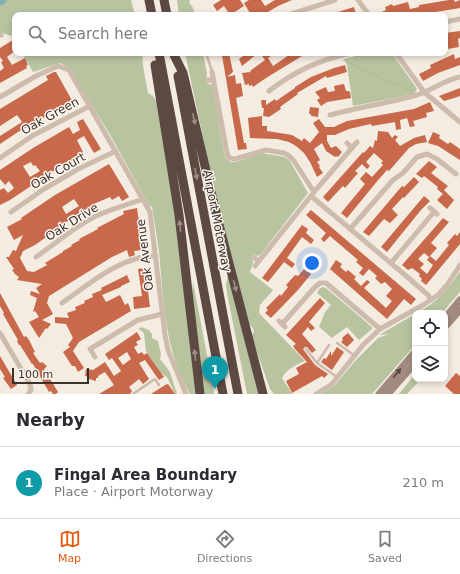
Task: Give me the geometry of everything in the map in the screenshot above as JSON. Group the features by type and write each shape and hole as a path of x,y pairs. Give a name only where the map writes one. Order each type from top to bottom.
{"highway":[{"path":"149,0 151,12"},
{"path":"164,0 166,12"},
{"path":"158,56 155,65 179,215 200,394"},
{"path":"160,56 223,394"},
{"name":"Airport Motorway","path":"174,56 238,394"},
{"path":"175,56 183,73 218,221 263,394"}],"main road":[{"path":"448,315 459,304"},
{"path":"448,322 459,304"},
{"path":"379,394 412,356"},
{"path":"388,394 412,366"}],"street":[{"path":"297,12 335,0"},
{"path":"358,0 367,12"},
{"path":"448,21 460,19"},
{"path":"269,91 282,81 311,64 337,56"},
{"path":"398,56 422,93 460,122"},
{"name":"Oak Avenue","path":"0,97 36,76 58,66 69,70 150,212 162,314 168,350 186,394"},
{"path":"212,72 229,158 235,159 266,150 288,155 294,161 312,194 350,230 428,295 432,300"},
{"path":"330,115 354,108 398,100 422,93 460,77"},
{"path":"208,80 214,80"},
{"name":"Oak Green","path":"0,158 32,136 90,106"},
{"path":"255,266 312,194 357,142"},
{"path":"347,143 352,148"},
{"name":"Oak Court","path":"12,212 44,189 80,168 116,151"},
{"path":"350,230 393,180 403,173 417,157 427,154 448,171 456,174"},
{"name":"Oak Drive","path":"36,257 93,218 110,210 143,199"},
{"path":"390,263 433,211"},
{"path":"62,303 102,275 119,266 135,259 156,256"},
{"path":"253,257 259,261"},
{"path":"316,394 332,384 363,345 380,329 432,300 447,285 460,265"},
{"path":"282,324 315,287 320,283 326,283 380,329"},
{"path":"95,357 90,349 138,320 162,314"},
{"path":"0,333 30,384 31,390 28,394"}],"lane":[{"path":"207,56 212,72"},
{"path":"337,343 355,356"},
{"path":"317,363 329,345"},
{"path":"306,349 317,363 337,378"},
{"path":"133,394 155,379 159,385"}],"path":[{"path":"340,56 341,59 422,93"}],"green space":[{"path":"0,0 131,0 134,12 12,12 12,36 2,33 0,34"},
{"path":"177,0 190,0 189,2 194,12 179,12"},
{"path":"24,56 142,56 148,93 153,96 158,104 174,202 197,394 190,394 181,377 170,342 164,307 159,252 152,206 150,207 109,133 69,68 60,63 33,72"},
{"path":"186,56 204,56 207,74 206,82 212,85 213,88 226,159 231,162 236,162 261,153 285,157 290,161 308,193 261,254 258,256 255,255 252,259 253,263 250,272 273,290 260,305 259,313 305,361 286,372 282,378 292,394 274,394 270,389 251,335 254,332 253,328 249,324 219,212"},
{"path":"356,56 394,56 417,89 414,94 353,106 347,65 344,59"},
{"path":"460,271 460,292 445,310 422,310 442,295"},
{"path":"228,276 259,394 247,394 227,293 226,284"},
{"path":"193,282 214,394 203,394 192,295"},
{"path":"323,287 372,327 372,329 359,340 347,327 332,338 319,327 325,312 331,305 317,293 320,288"},
{"path":"412,316 412,348 372,394 321,394 335,385 355,361 378,338 389,334 379,335"},
{"path":"141,327 149,330 152,334 152,338 158,341 161,354 160,359 170,372 177,394 175,394 167,377 162,374 146,351 144,333 139,329"},
{"path":"412,378 412,382 418,382 407,394 399,394"}],"building":[{"path":"221,0 240,0 244,6 235,12 228,12 224,6 217,11 213,5"},
{"path":"249,0 261,0 265,6 275,0 292,0 268,12 249,12 244,3"},
{"path":"449,0 454,0 455,2 460,0 460,8 435,12 382,12 386,10 385,7 392,4 393,6 408,2 410,9 419,7 419,5"},
{"path":"354,7 355,12 338,12"},
{"path":"460,31 460,38 458,39 459,47 448,49 448,33"},
{"path":"12,41 12,53 7,57 12,65 25,58 28,65 26,66 27,68 0,83 0,71 4,68 1,62 3,61 0,57 0,48"},
{"path":"454,54 455,59 460,57 460,65 438,73 423,81 419,74 431,68 430,65"},
{"path":"222,56 230,56 233,72 227,77 235,75 236,84 241,83 243,96 236,98 244,143 246,143 247,149 238,150"},
{"path":"243,56 254,56 242,66 239,59"},
{"path":"262,56 271,56 268,58 273,66 288,56 302,56 253,87 252,85 249,86 249,84 245,85 242,73 251,72 250,71 265,60"},
{"path":"345,65 347,72 327,78 326,76 297,93 298,94 280,107 281,109 269,117 263,116 264,108 262,108 261,100 266,100 266,105 275,99 276,101 311,77"},
{"path":"56,72 74,104 68,108 66,105 0,144 0,136 22,122 17,115 0,126 0,109 48,80 46,76"},
{"path":"344,84 346,91 350,92 351,98 327,102 321,106 317,100 320,98 315,92 326,87 328,92 335,91 334,86"},
{"path":"460,88 460,96 444,101 439,96"},
{"path":"430,102 434,111 426,113 427,117 413,121 415,126 410,127 407,118 400,120 401,129 396,130 395,122 372,126 371,124 349,129 335,135 327,135 327,141 331,148 336,146 342,152 338,157 335,157 326,151 322,143 314,149 320,160 317,162 323,173 317,177 304,153 296,146 289,142 277,139 250,138 248,118 262,116 262,126 267,126 267,131 292,135 302,141 304,138 310,143 319,132 313,123 319,119 325,127 334,127 347,121 414,109"},
{"path":"310,107 319,108 318,117 311,116 311,114 309,114"},
{"path":"83,119 101,149 94,153 84,136 77,140 84,154 71,161 70,160 10,200 0,205 0,190 4,188 8,193 14,188 9,181 5,185 0,179 0,170 33,148 69,127 73,134 80,130 77,122","holes":["31,162 33,166 35,165 40,171 30,177 23,166"]},
{"path":"378,131 388,132 392,138 395,135 398,137 395,140 400,146 414,138 425,135 427,142 416,144 409,148 389,171 387,170 379,179 347,218 341,213 365,184 360,179 366,172 372,177 383,165 381,163 383,161 374,153 366,162 370,166 367,169 362,164 355,171 358,173 345,188 343,186 328,202 323,197 363,152 364,153 370,146 373,148 375,140 377,141"},
{"path":"433,132 440,135 439,138 448,144 450,142 460,149 460,160 438,146 428,143"},
{"path":"429,161 437,167 431,173 448,186 444,190 454,200 447,209 437,200 443,194 437,189 438,187 424,176 422,178 416,174"},
{"path":"109,164 129,197 122,201 119,196 112,200 110,197 96,203 51,232 52,233 35,245 23,251 20,258 27,271 34,272 47,265 45,263 72,246 71,245 80,240 79,239 124,214 123,211 137,208 143,250 134,251 135,255 129,257 127,250 112,257 49,296 47,303 53,314 42,320 51,324 39,338 29,322 39,317 35,311 33,312 37,298 30,295 31,291 40,294 36,288 42,284 17,280 19,277 12,270 14,269 6,257 9,257 13,250 16,251 23,235 14,240 7,227 22,219 21,218 55,195","holes":["74,199 79,206 66,214 62,207"]},
{"path":"414,177 419,182 392,209 398,215 390,223 384,219 369,236 363,232 402,186 404,187"},
{"path":"424,196 430,201 387,252 381,247"},
{"path":"311,210 416,299 411,305 404,299 387,319 330,269 336,260 342,264 340,267 346,272 348,270 356,277 354,279 361,286 367,280 370,282 364,288 386,308 392,301 386,296 392,289 385,282 381,284 375,278 377,276 369,269 363,276 359,273 363,268 356,262 358,260 330,236 324,242 321,239 326,233 306,215"},
{"path":"443,218 449,222 431,243 437,248 429,257 424,253 418,259 424,264 420,268 427,274 433,265 427,260 430,256 436,261 449,245 447,243 455,234 457,236 460,232 460,244 426,285 421,281 422,279 419,276 420,274 412,268 408,270 402,265"},
{"path":"302,225 308,229 306,233 314,240 311,244 302,237 287,258 295,264 292,268 284,262 268,282 262,278"},
{"path":"313,255 318,268 309,272 311,274 298,290 271,318 265,313 268,310 266,308 280,294 281,296 288,287 286,285 295,275 298,276 308,265 305,259"},
{"path":"145,268 150,307 134,309 133,297 142,296 138,269"},
{"path":"127,275 130,282 102,295 106,302 120,295 125,305 128,303 131,311 79,342 73,351 84,368 78,372 63,352 70,347 68,345 73,338 66,324 55,323 55,317 69,318 67,313 76,310 75,307 85,303 84,301 93,297 92,294 102,290 101,288"},
{"path":"0,293 24,337 26,336 29,340 35,352 33,353 40,363 42,362 47,366 44,369 58,392 56,394 53,394 51,391 49,392 33,364 19,345 18,340 0,306"},
{"path":"320,298 325,303 309,322 315,328 311,331 308,327 302,334 316,350 312,353 307,347 303,349 315,365 328,374 324,378 322,376 292,393 286,381 299,374 296,368 307,362 293,346 296,344 286,335"},
{"path":"137,332 141,339 136,342 138,345 134,347 138,354 142,352 144,355 147,353 164,377 159,380 145,360 139,363 149,379 143,384 139,379 129,387 132,391 130,394 99,394 114,385 105,372 96,378 96,381 89,379 89,377 85,376 86,369 93,370 105,362 114,376 121,371 112,358 109,360 105,354","holes":["127,352 131,359 123,365 118,358"]},
{"path":"348,333 354,340 347,347 341,342 343,340 342,338"},
{"path":"337,347 344,352 332,370 321,362 324,358 326,359 331,351 331,356"},
{"path":"0,356 17,385 11,389 3,378 5,377 0,369"},
{"path":"456,373 460,376 460,394 454,394 445,386"},
{"path":"168,384 175,394 151,394 165,385"}],"place":[{"name":"Fingal Area Boundary","path":"215,389"}]}
